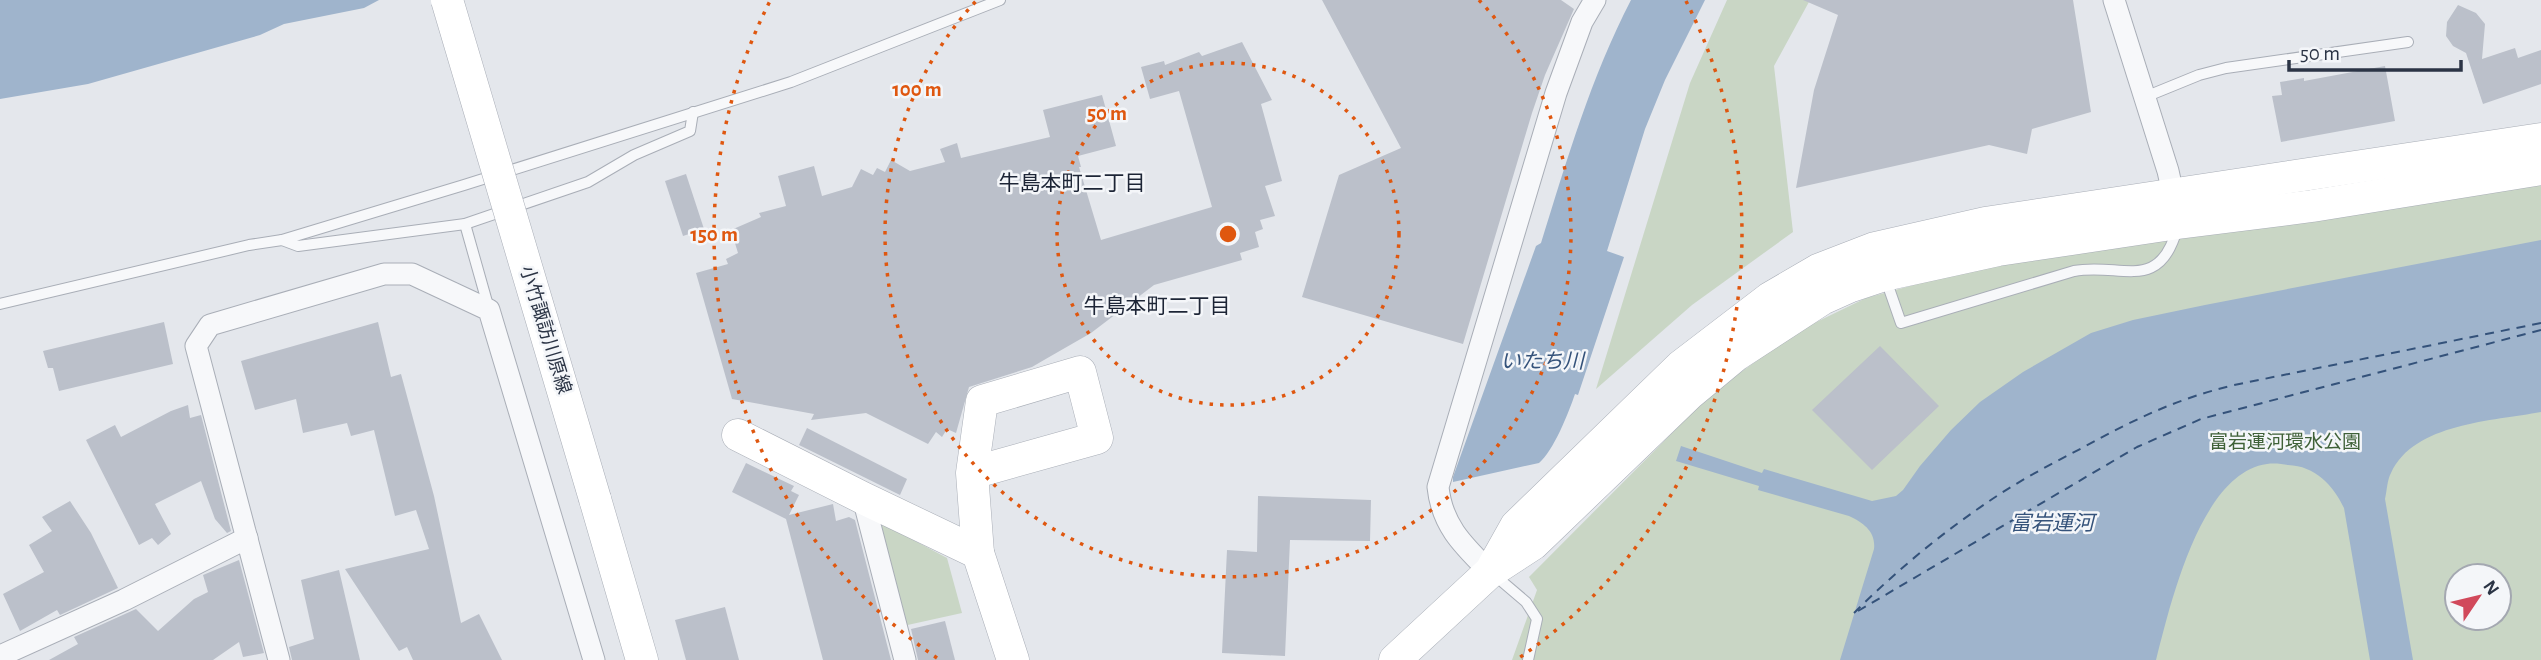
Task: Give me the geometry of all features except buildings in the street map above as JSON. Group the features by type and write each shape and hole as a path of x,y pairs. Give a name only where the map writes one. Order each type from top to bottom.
{"street":[{"name":"小竹諏訪川原線","path":"447,0 642,660"},
{"path":"1477,584 1440,502 1438,487 1556,93 1582,22 1595,0"},
{"path":"2114,0 2145,97 2176,209"},
{"path":"1395,660 1477,584 1533,544 1689,394 1736,355 1822,299 1884,275 2176,209 2541,139"},
{"path":"1477,584 1516,526 1681,366 1770,298 1818,270 1875,248 1985,223 2176,209 2312,206 2541,169"},
{"path":"279,660 196,346 210,325 384,274 412,274 489,310 586,657"},
{"path":"738,435 978,553"},
{"path":"972,473 978,553 1013,660"},
{"path":"863,498 905,660"},
{"path":"0,656 124,600 247,538"}],"lane":[{"path":"0,304 249,245 282,240 791,82 1000,0"},
{"path":"2145,97 2199,75 2226,68 2409,42"},
{"path":"282,240 298,246 465,224 588,182 634,155 690,131 693,112"},
{"path":"1884,275 1901,323 2074,271 2089,268 2121,272 2144,270 2156,265 2172,244 2176,209"},
{"path":"465,224 489,310"},
{"path":"1477,584 1526,602 1537,619 1528,660"}],"green space":[{"path":"1727,0 1810,0 1774,66 1793,232 1692,305 1596,389 1690,83"},
{"name":"富岩運河環水公園","path":"2541,181 2541,660 1512,660 1537,590 1529,577 1696,409 1727,382 1800,330 1866,298 1976,268"},
{"path":"874,519 947,558 962,613 903,626"}],"water":[{"path":"0,0 379,0 364,8 284,24 260,35 88,84 0,99"},
{"name":"いたち川","path":"1631,0 1705,0 1665,80 1645,129 1607,251 1624,257 1578,395 1575,394 1555,441 1539,463 1453,482 1536,246 1541,243 1592,89"},
{"name":"富岩運河","path":"2541,240 2541,412 2479,422 2436,434 2402,456 2389,479 2385,499 2413,660 2370,660 2344,508 2322,478 2298,466 2267,464 2244,473 2223,491 2206,516 2192,545 2170,608 2156,660 1840,660 1874,549 1873,538 1868,529 1849,516 1758,490 1759,486 1676,461 1681,446 1762,473 1764,469 1872,501 1896,496 1951,430 1980,402 2023,372 2091,333 2133,320 2205,305"}],"ferry route":[{"path":"1854,613 1917,556 1996,496 2057,461 2156,411 2234,385 2541,323"},
{"path":"1858,611 2137,447 2201,419 2541,330"}],"district":[{"name":"牛島本町二丁目","path":"1072,183"},
{"name":"牛島本町二丁目","path":"1157,306"}]}
